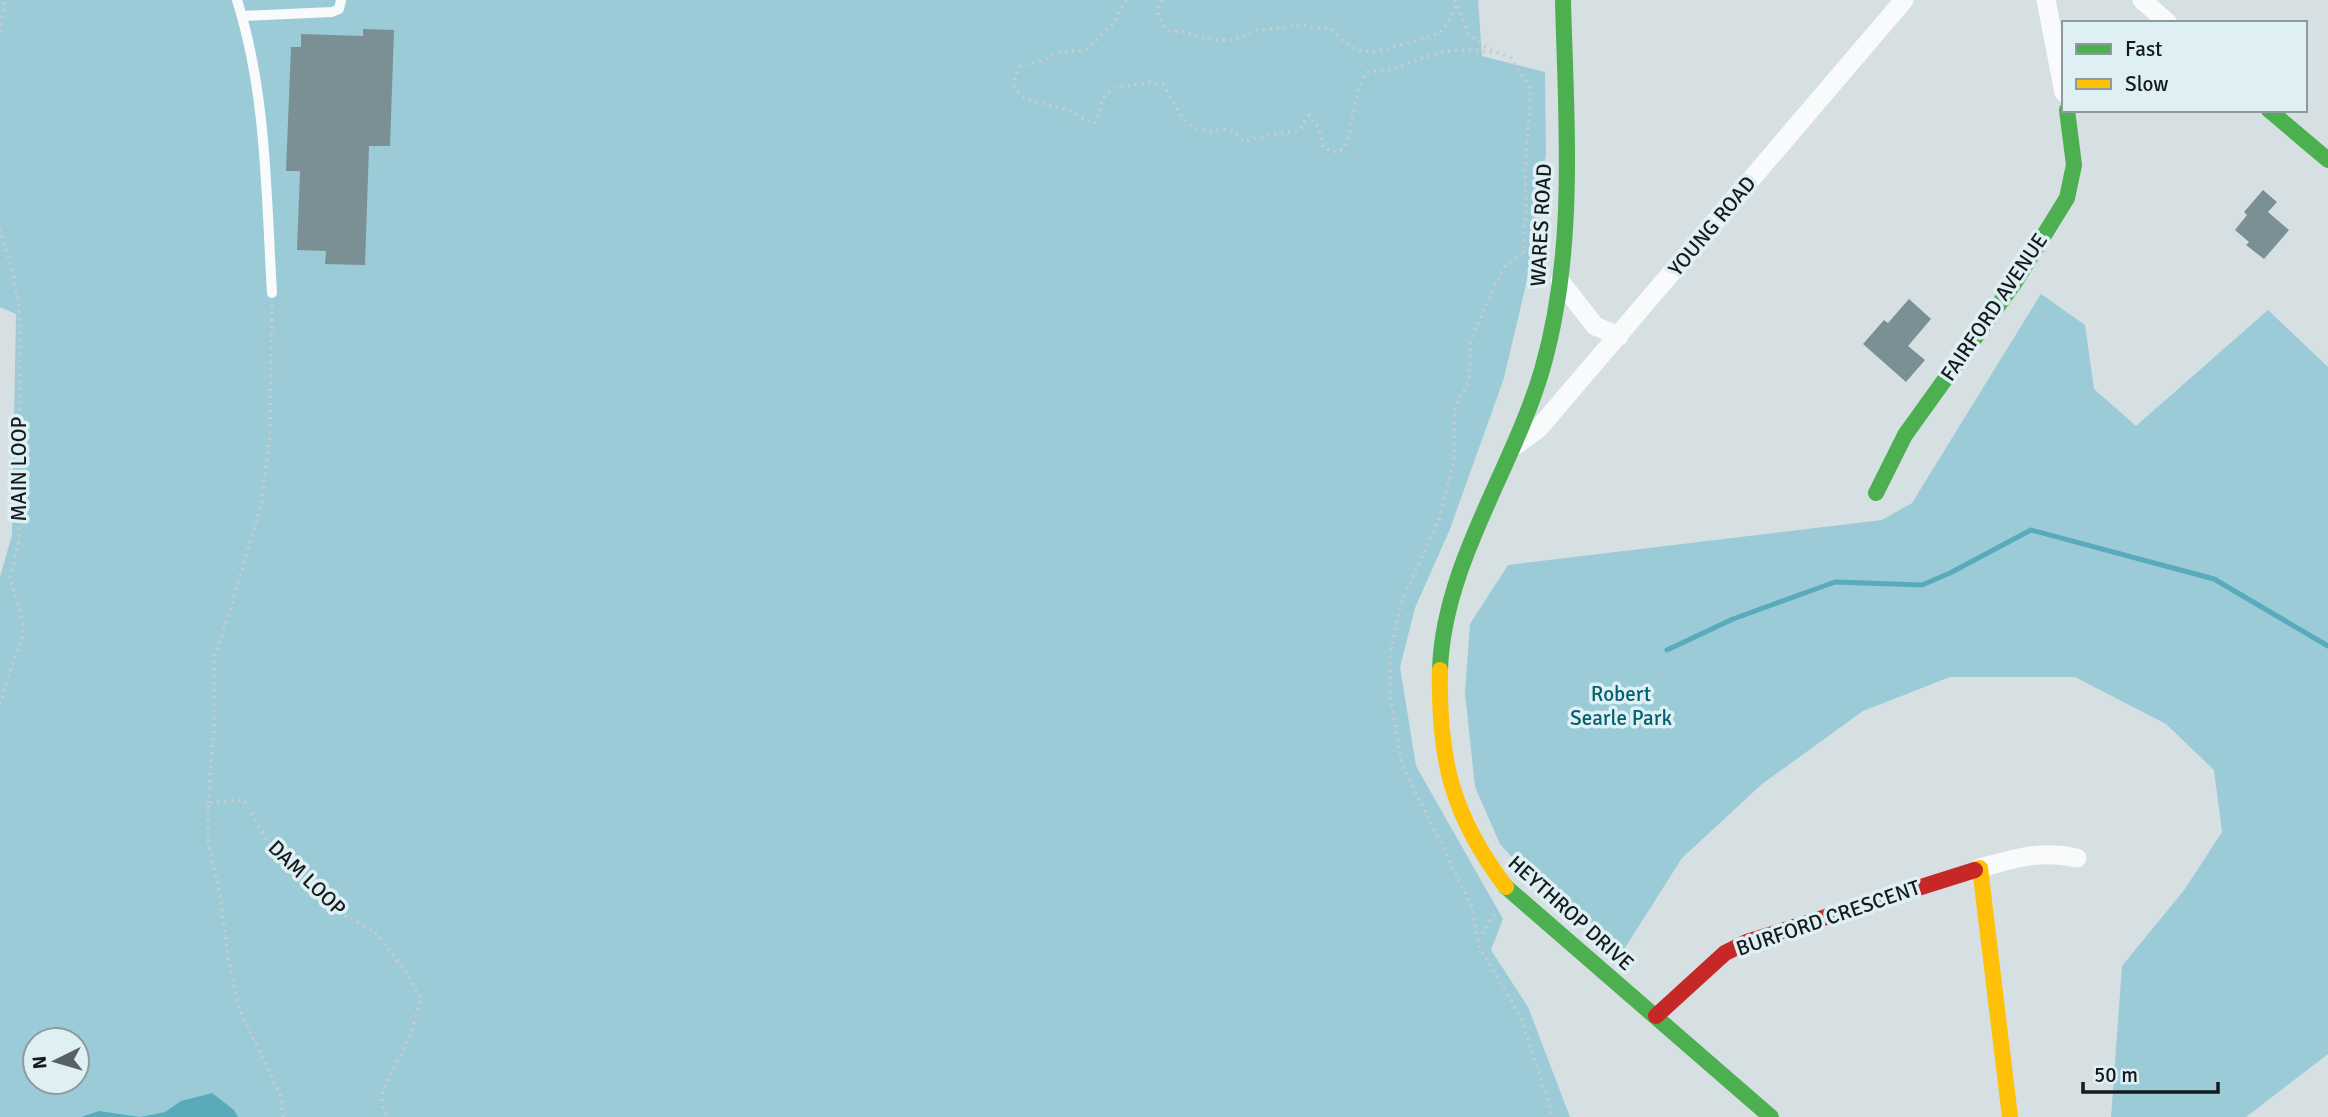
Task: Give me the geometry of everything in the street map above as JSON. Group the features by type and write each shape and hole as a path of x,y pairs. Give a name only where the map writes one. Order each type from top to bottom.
{"street":[{"name":"WARES ROAD","path":"1515,446 1544,363 1554,320 1566,227 1563,0"},
{"name":"YOUNG ROAD","path":"1515,446 1539,428 1619,336 1886,8 1904,0"},
{"path":"2046,0 2062,83"},
{"path":"2142,0 2166,21"},
{"name":"FAIRFORD AVENUE","path":"1876,493 1905,435 2015,282 2067,198 2073,183 2075,156 2067,112"},
{"path":"2271,112 2328,160"},
{"path":"1560,281 1595,326 1619,336"},
{"name":"HEYTHROP DRIVE","path":"1515,446 1467,554 1442,633 1441,742 1453,796 1470,836 1487,864 1508,890 1771,1117"},
{"name":"BURFORD CRESCENT","path":"1656,1016 1725,953 1746,942 1980,868 2039,854 2053,853 2077,858"},
{"path":"1980,868 2010,1117"}],"lane":[{"path":"237,0 251,49 263,126 272,293"},
{"path":"242,16 332,12 339,9 341,0"}],"path":[{"path":"0,32 5,0"},
{"path":"1126,0 1112,25 1085,51 1064,51 1040,61 1020,65 1014,75 1019,92 1027,100 1067,110 1094,124 1101,102 1113,88 1151,82 1163,85 1187,122 1199,130 1221,128 1236,133 1244,142 1300,130 1309,115 1318,129 1323,147 1332,152 1343,149 1350,135 1361,78 1369,71 1386,72 1431,55 1466,48 1502,54"},
{"path":"1162,0 1158,7 1158,19 1171,32 1180,31 1214,40 1232,40 1256,30 1302,24 1333,30 1345,45 1364,52 1383,51 1429,37 1442,30 1456,6"},
{"name":"MAIN LOOP","path":"0,229 13,274 19,308 19,540 10,578 24,627 20,648 0,704"},
{"path":"272,293 270,436 261,505 214,657 214,727 208,840 240,1011 281,1096 284,1117"},
{"name":"DAM LOOP","path":"208,803 244,800 269,845 336,911 374,931 406,972 421,998 407,1043 386,1083 382,1107 387,1117"},
{"path":"1478,942 1508,890"}],"green space":[{"path":"0,0 1478,0 1482,56 1545,72 1546,154 1526,284 1504,378 1450,529 1415,608 1400,667 1416,766 1503,919 1491,950 1528,1007 1570,1117 0,1117 0,577 12,535 16,314 0,307"},
{"name":"Robert Searle Park","path":"2041,294 2085,325 2094,389 2136,426 2268,310 2328,367 2328,1054 2246,1117 2111,1117 2122,966 2185,889 2222,832 2214,770 2166,724 2075,677 1950,677 1863,711 1762,784 1682,858 1621,954 1534,881 1500,844 1475,787 1465,693 1470,624 1508,565 1882,520 1912,503"}],"shaded area":[{"path":"212,1093 234,1110 238,1117 140,1117 165,1112 181,1101"},
{"path":"99,1111 140,1117 81,1117"}],"building":[{"path":"363,29 394,30 390,146 369,146 365,265 325,264 326,251 297,250 300,171 286,171 291,47 301,47 301,34 363,36"},
{"path":"2263,190 2277,202 2268,212 2289,230 2264,259 2246,245 2249,242 2235,230 2247,215 2244,212"},
{"path":"1909,299 1931,319 1908,346 1925,360 1906,382 1863,344 1884,320 1888,323"}],"waterway":[{"path":"1667,650 1733,619 1835,582 1922,585 2031,530 2214,579 2328,646"}],"traffic: fast":[{"path":"1440,670 1444,631 1453,593 1481,518 1529,407 1542,370 1553,324 1565,232 1567,186 1563,0"},
{"path":"1876,493 1905,435 2015,282 2067,198 2074,165 2067,112"},
{"path":"2271,112 2328,160"},
{"path":"1506,887 1771,1117"}],"traffic: slow":[{"path":"1440,670 1442,731 1452,785 1473,836 1506,887"},
{"path":"1975,870 1980,868 2010,1117"}],"traffic: jam":[{"path":"1656,1016 1725,953 1747,942 1975,870"}]}
